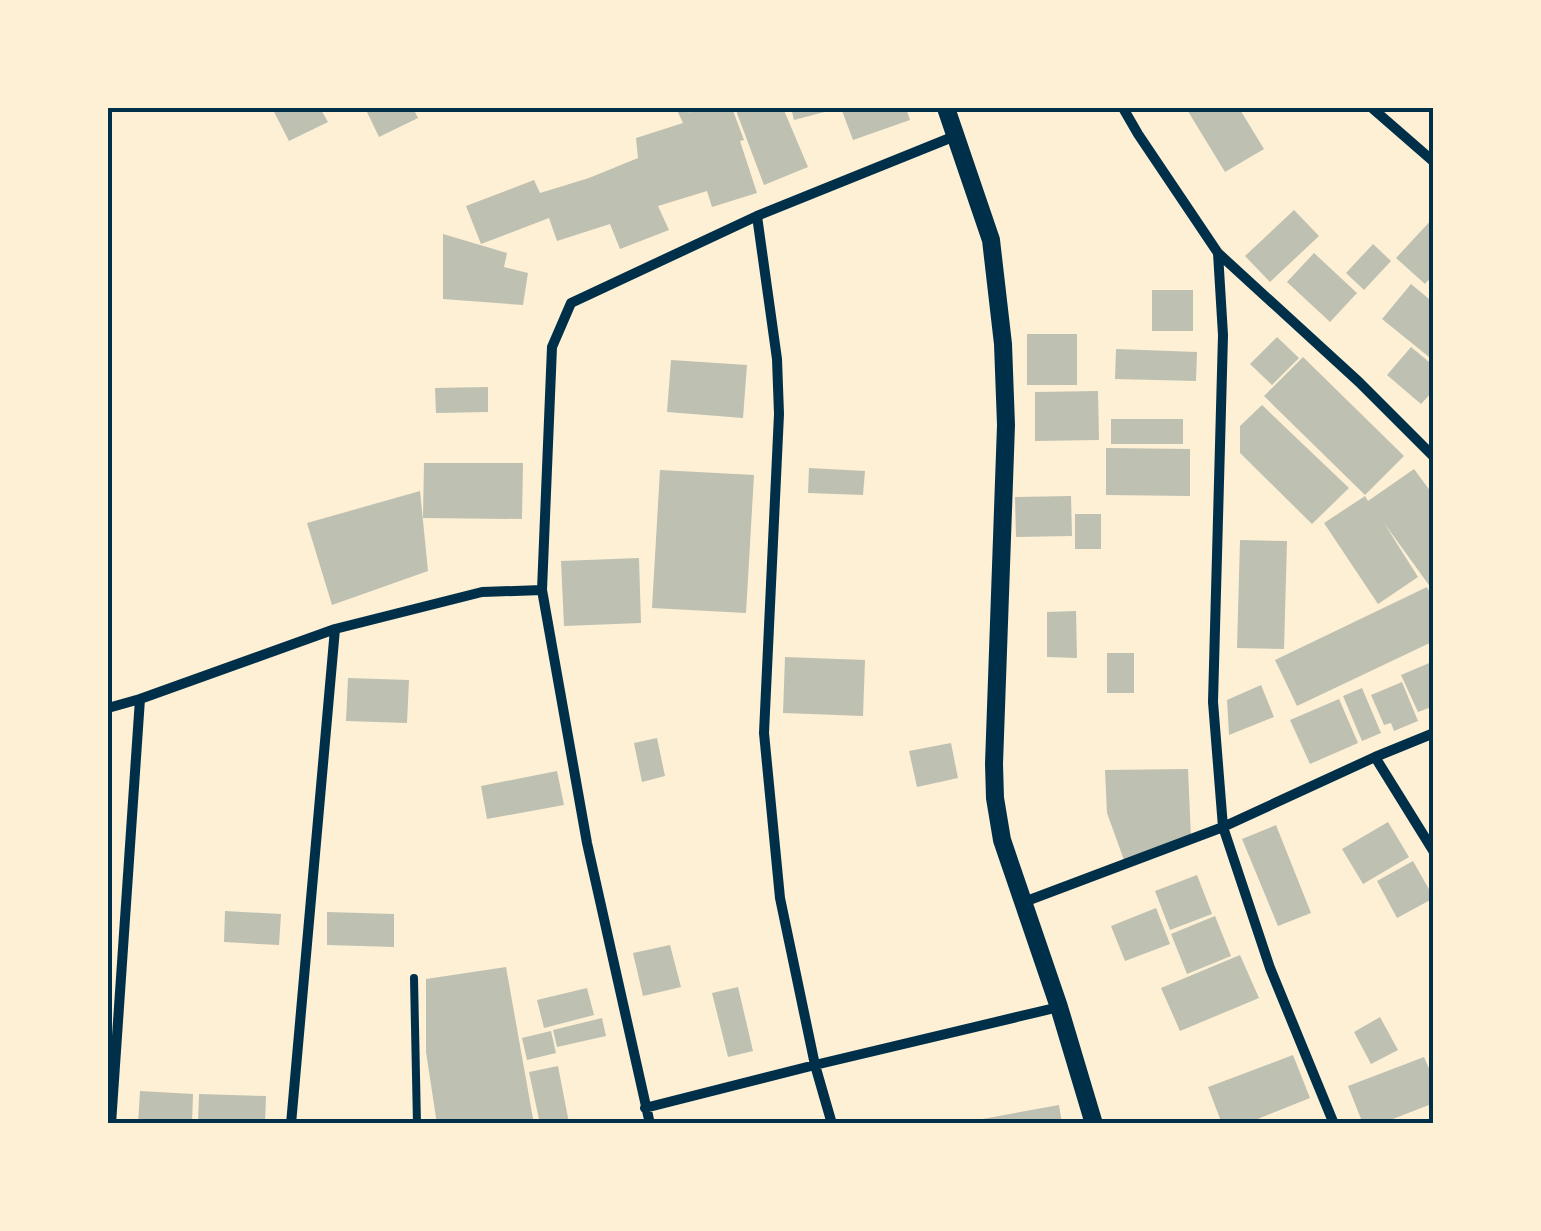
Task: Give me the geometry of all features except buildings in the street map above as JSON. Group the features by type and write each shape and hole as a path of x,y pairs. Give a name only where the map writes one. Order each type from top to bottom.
{"street":[{"path":"946,108 991,240 998,284 1006,425 995,798 1002,840 1094,1124"},
{"path":"1123,108 1218,253 1359,382 1434,457"},
{"path":"1372,108 1434,162"},
{"path":"650,1124 587,843 542,590 552,347 570,302 757,216 955,136"},
{"path":"757,216 777,359 779,414 764,733 780,898 832,1124"},
{"path":"1218,253 1224,335 1213,702 1223,827 1270,968 1334,1123"},
{"path":"108,708 335,629 482,592 542,590"},
{"path":"291,1124 335,629"},
{"path":"111,1124 140,699"},
{"path":"1024,902 1223,827 1434,733"},
{"path":"1375,757 1434,852"},
{"path":"645,1108 1059,1008"}],"lane":[{"path":"414,978 417,1124"}]}
